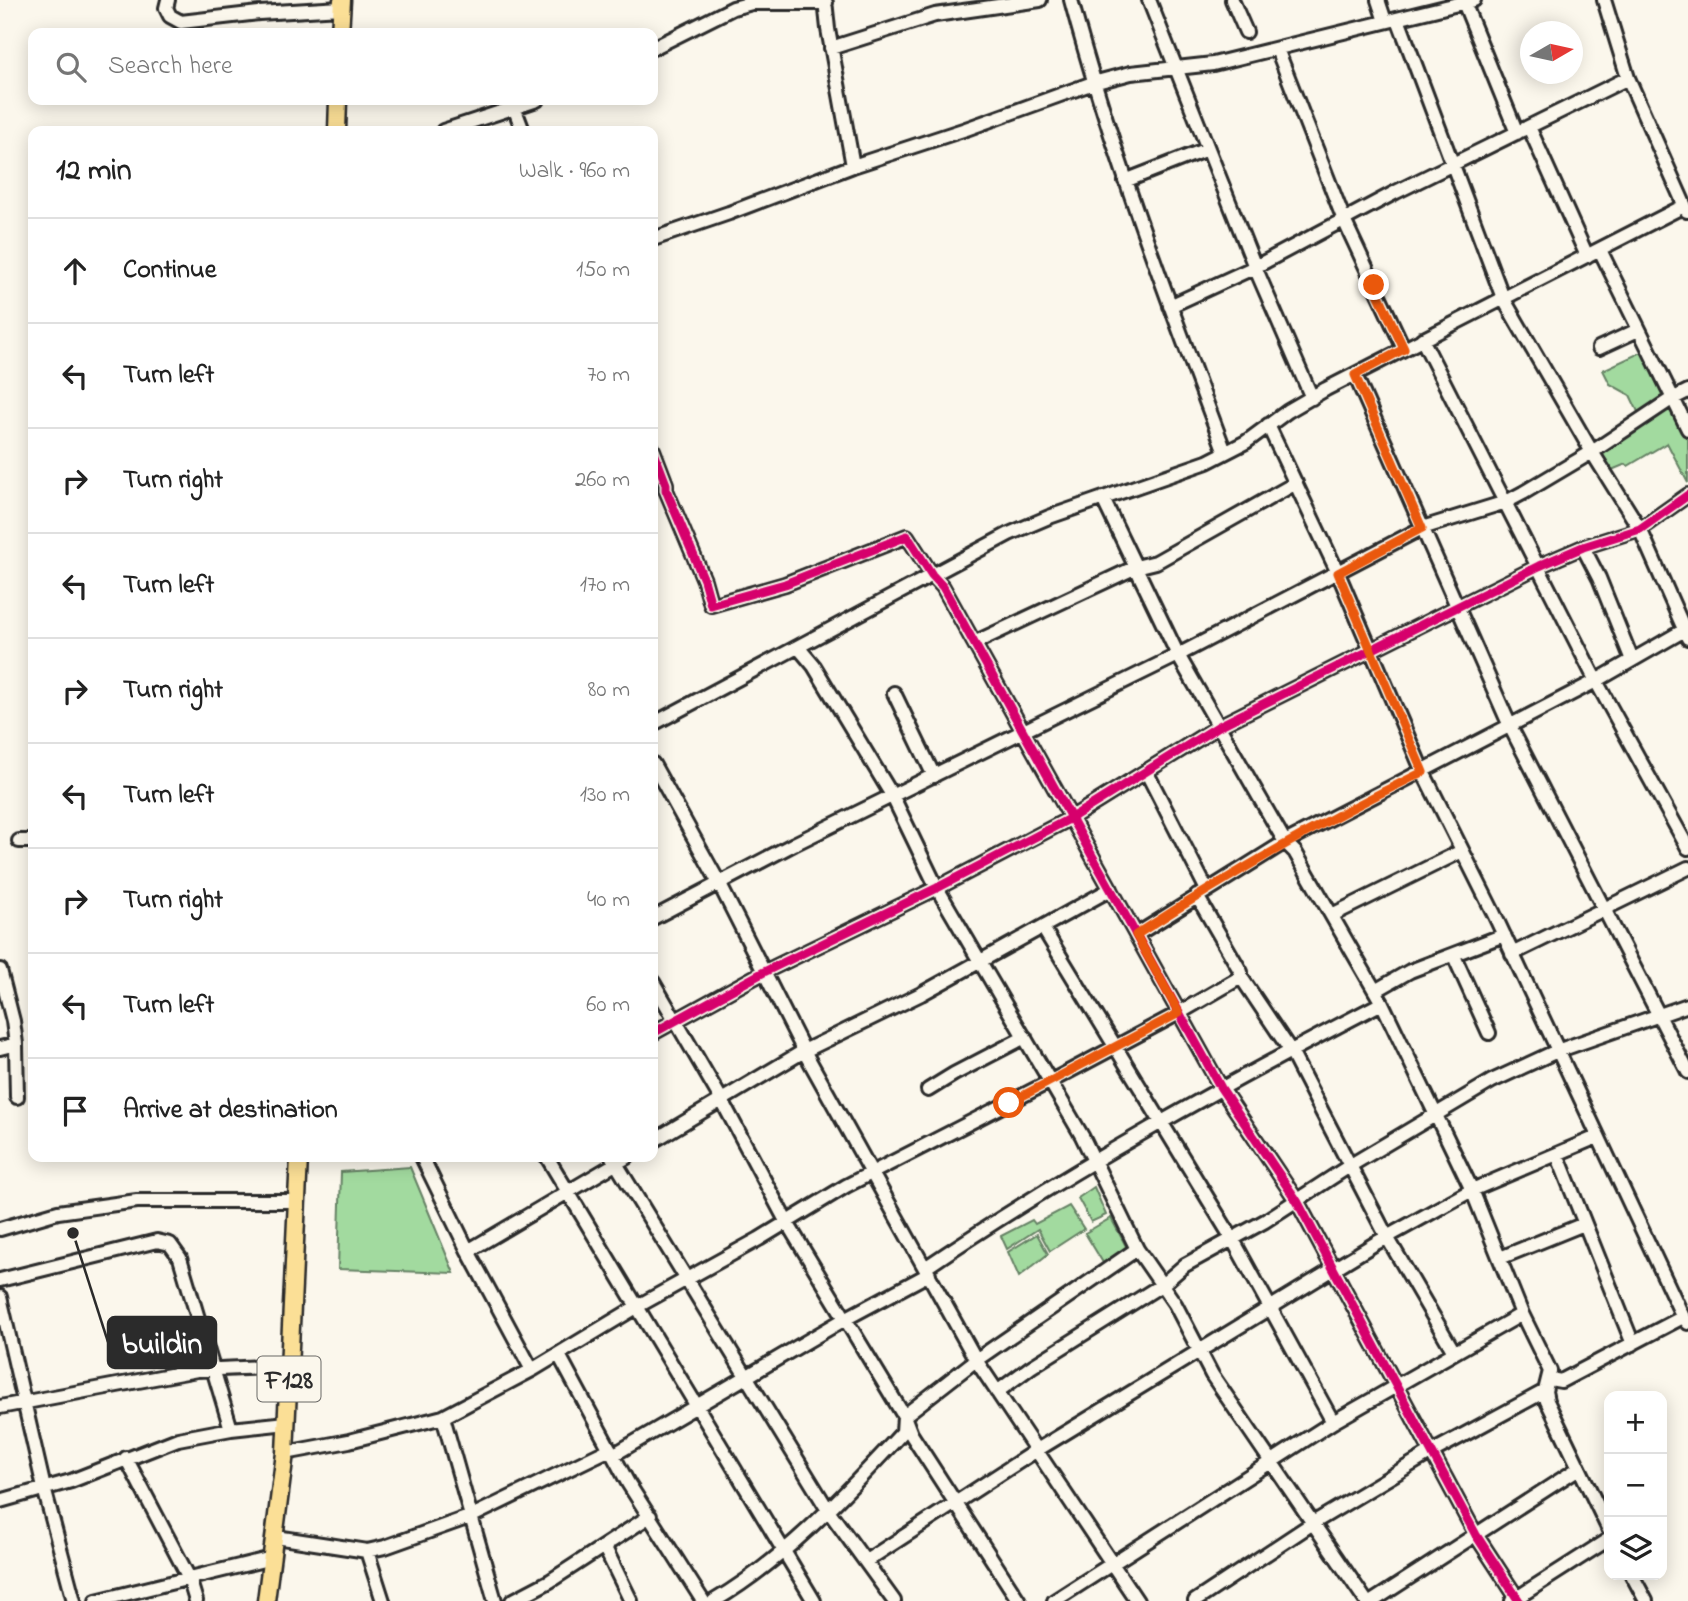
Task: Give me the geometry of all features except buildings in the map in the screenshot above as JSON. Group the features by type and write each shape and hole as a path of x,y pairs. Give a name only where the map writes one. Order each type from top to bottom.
{"main road":[{"path":"341,28 342,4"},
{"path":"337,126 338,105"},
{"name":"F128","path":"266,1601 285,1453 299,1162"}],"street":[{"path":"168,0 166,8 170,16 181,22 342,4"},
{"path":"831,48 935,15 1040,0"},
{"path":"1071,0 1093,83 1125,181 1225,452"},
{"path":"1149,0 1255,267 1312,398"},
{"path":"1232,0 1246,32"},
{"path":"1136,935 1285,842 1687,632 1640,528 1592,452 1503,298 1391,20 1378,0"},
{"path":"658,721 1009,534 1049,517 1207,462 1246,442 1312,398 1422,339 1593,253 1686,210 1628,78 1604,0"},
{"path":"658,237 1093,83 1132,72 1213,64 1467,1 1523,130 1638,330 1688,429"},
{"path":"658,46 733,8 752,3 826,2 831,48 853,166"},
{"path":"1277,49 1344,220 1404,349"},
{"path":"1170,306 1255,267 1451,165 1628,78"},
{"path":"458,126 521,105"},
{"path":"514,107 521,126"},
{"path":"1125,181 1207,149"},
{"path":"1599,348 1638,330"},
{"path":"1422,339 1597,681 1688,848"},
{"path":"1355,375 1510,726 1688,1072"},
{"path":"658,915 1178,655 1422,528 1506,502 1688,391"},
{"path":"1195,1601 1313,1523 1547,1385 1561,1381 1685,1320 1504,935 1423,772 1338,573 1268,425"},
{"path":"658,463 666,490 704,580 711,605 785,584 908,536 932,575 943,587 1221,1088 1297,1201 1430,1453 1516,1600 1604,1542"},
{"path":"974,643 1136,567 1156,562 1296,483"},
{"path":"658,1030 764,972 937,888 1071,818 1219,726 1539,566 1583,547 1640,528 1688,495"},
{"path":"1103,499 1178,655 1285,842 1295,852 1382,1003 1472,1190 1522,1314 1550,1370 1547,1401 1604,1520"},
{"path":"1583,547 1599,578 1632,660"},
{"path":"798,647 814,666 893,797 937,888 1051,1081 1137,1249 1163,1284 1199,1353 1366,1601"},
{"path":"894,693 934,776"},
{"path":"1146,771 1179,831 1202,893 1241,972 1241,977 1290,1050 1387,1237 1454,1352"},
{"path":"658,773 719,883 804,1051 976,1360 1137,1601"},
{"path":"19,841 28,841"},
{"path":"1332,915 1462,851"},
{"path":"1512,954 1688,868"},
{"path":"658,1138 804,1051 921,994 1111,889"},
{"path":"1043,928 1233,1240 1333,1422"},
{"path":"1375,991 1410,971 1504,935"},
{"path":"1454,956 1489,1033"},
{"path":"0,970 16,1044 17,1097"},
{"path":"285,1453 349,1441 443,1417 559,1355 685,1278 759,1239 873,1172 1116,1047 1241,977"},
{"path":"658,991 721,1099 786,1221 904,1416 911,1434 1019,1601"},
{"path":"276,1537 367,1551 472,1516 612,1452 697,1406 927,1271 986,1226 1094,1161 1290,1050 1382,1003"},
{"path":"997,1392 1031,1367 1163,1284 1185,1265 1233,1240 1492,1081 1557,1051 1688,1005"},
{"path":"928,1090 1025,1037"},
{"path":"0,1048 16,1044"},
{"path":"866,1561 1037,1450 1387,1237 1472,1190 1597,1137"},
{"path":"1557,1154 1633,1344"},
{"path":"429,1162 468,1251 532,1370"},
{"path":"550,1162 814,1601"},
{"path":"468,1251 613,1162"},
{"path":"620,1162 685,1278 828,1510 894,1601"},
{"path":"0,1229 58,1212 137,1201 297,1201"},
{"path":"1500,1258 1584,1224"},
{"path":"0,1280 157,1241 170,1244 180,1258 231,1429"},
{"path":"723,1599 784,1551 828,1510 903,1433 904,1416 976,1360 1137,1249"},
{"path":"0,1297 44,1488 74,1601"},
{"path":"1054,1601 1333,1422 1522,1314"},
{"path":"559,1355 650,1517 703,1601"},
{"path":"0,1407 197,1370 290,1366"},
{"path":"443,1417 495,1601"},
{"path":"0,1501 71,1481 178,1439 231,1429 287,1423"},
{"path":"126,1458 189,1578 196,1601"},
{"path":"1373,1601 1579,1468"},
{"path":"512,1601 550,1581 650,1517"},
{"path":"604,1546 631,1601"},
{"path":"367,1551 383,1601"},
{"path":"96,1601 272,1558"},
{"path":"1634,1580 1644,1600"}],"green space":[{"path":"1646,350 1670,400 1639,414 1630,395 1610,384 1603,370"},
{"path":"1671,401 1688,432 1688,483 1667,443 1628,466 1626,464 1607,472 1595,453"},
{"path":"410,1167 454,1273 338,1269 341,1172"},
{"path":"1094,1187 1106,1215 1091,1222 1078,1198"},
{"path":"1069,1206 1084,1229 1050,1251 1038,1229 1007,1249 1001,1236 1032,1220 1035,1224"},
{"path":"1111,1218 1128,1250 1105,1266 1085,1233"},
{"path":"1037,1234 1048,1254 1019,1277 1008,1252"}],"cycle path":[{"path":"658,463 666,490 704,580 711,605 785,584 907,536 943,587 1221,1088 1297,1201 1476,1535 1519,1601"},
{"path":"658,1030 764,972 937,888 1071,818 1219,726 1539,566 1583,547 1640,529 1688,495"}],"place":[{"name":"buildin","path":"73,1233"}],"route":[{"path":"1009,1103 1179,1013 1136,935 1285,842 1423,772 1338,573 1422,528 1355,375 1404,349 1374,285"}]}
